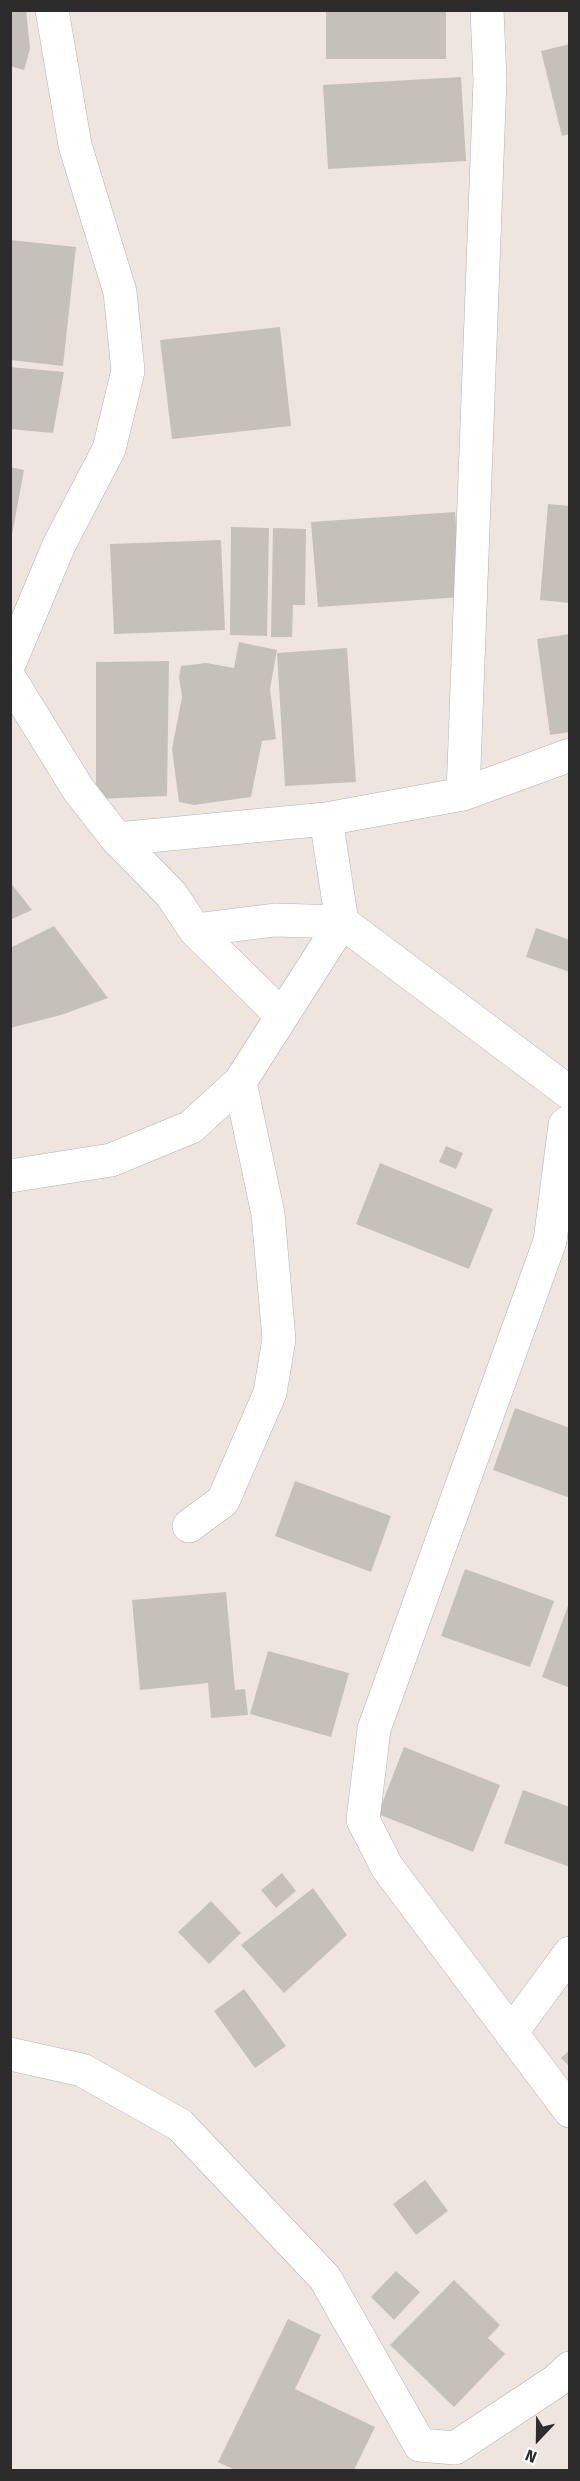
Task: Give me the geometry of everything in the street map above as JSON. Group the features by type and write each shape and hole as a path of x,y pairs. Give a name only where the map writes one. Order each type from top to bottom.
{"street":[{"path":"10,662 59,545 109,449 128,371 120,292 75,146 52,10"},
{"path":"463,794 490,80 486,10"},
{"path":"10,679 78,789 117,839 171,894 195,930 282,1016"},
{"path":"117,839 326,819 463,794 570,755"},
{"path":"10,1176 111,1160 191,1127 240,1082 342,922 326,819"},
{"path":"195,930 275,920 342,922 570,1093"},
{"path":"189,1526 223,1501 270,1393 279,1339 268,1214 240,1082"},
{"path":"570,1121 565,1125 550,1241 374,1728 363,1820 387,1868 570,2111"},
{"path":"511,2033 570,1953"},
{"path":"10,2054 82,2070 180,2125 325,2278 427,2458 455,2448 556,2381 570,2368"}],"building":[{"path":"10,10 26,10 30,49 24,70 10,66"},
{"path":"326,10 446,10 446,59 326,59"},
{"path":"570,44 570,134 562,136 541,51"},
{"path":"461,77 466,161 328,169 323,85"},
{"path":"10,240 76,247 63,366 10,360"},
{"path":"280,327 291,426 172,439 160,340"},
{"path":"10,367 64,372 53,433 10,429"},
{"path":"10,467 24,470 12,535 10,535"},
{"path":"548,504 570,506 570,603 540,600"},
{"path":"455,512 462,597 318,607 311,522"},
{"path":"231,527 269,528 267,636 230,635"},
{"path":"273,528 306,529 305,605 293,605 292,637 271,637"},
{"path":"221,540 225,630 114,634 110,544"},
{"path":"570,634 570,732 550,735 537,639"},
{"path":"239,642 277,650 270,689 276,739 262,741 251,797 194,805 179,802 172,749 182,697 179,677 181,666 206,663 234,668"},
{"path":"347,648 356,782 285,786 277,653"},
{"path":"169,661 167,796 96,799 96,662"},
{"path":"10,882 32,910 10,920"},
{"path":"54,926 108,998 61,1015 10,1028 10,948"},
{"path":"536,928 570,940 570,972 526,957"},
{"path":"446,1146 463,1153 456,1169 439,1162"},
{"path":"380,1163 493,1209 469,1269 356,1224"},
{"path":"515,1408 570,1428 570,1498 493,1470"},
{"path":"295,1481 391,1516 371,1572 275,1536"},
{"path":"465,1569 554,1601 530,1667 441,1636"},
{"path":"226,1592 235,1690 245,1689 248,1715 211,1718 208,1683 140,1690 132,1600"},
{"path":"570,1603 570,1688 542,1677"},
{"path":"268,1651 349,1673 331,1737 250,1714"},
{"path":"404,1747 500,1785 473,1852 378,1814"},
{"path":"523,1790 570,1807 570,1867 504,1843"},
{"path":"282,1873 296,1891 276,1908 261,1890"},
{"path":"313,1888 347,1935 284,1993 241,1945"},
{"path":"211,1901 241,1933 209,1964 178,1932"},
{"path":"244,1989 286,2046 255,2068 214,2011"},
{"path":"570,2050 570,2067 561,2058"},
{"path":"425,2180 448,2211 416,2235 393,2204"},
{"path":"396,2271 420,2292 394,2320 371,2297"},
{"path":"454,2280 500,2325 488,2338 505,2354 454,2407 390,2345"},
{"path":"288,2319 321,2335 295,2389 375,2427 354,2470 235,2470 218,2462"}]}
